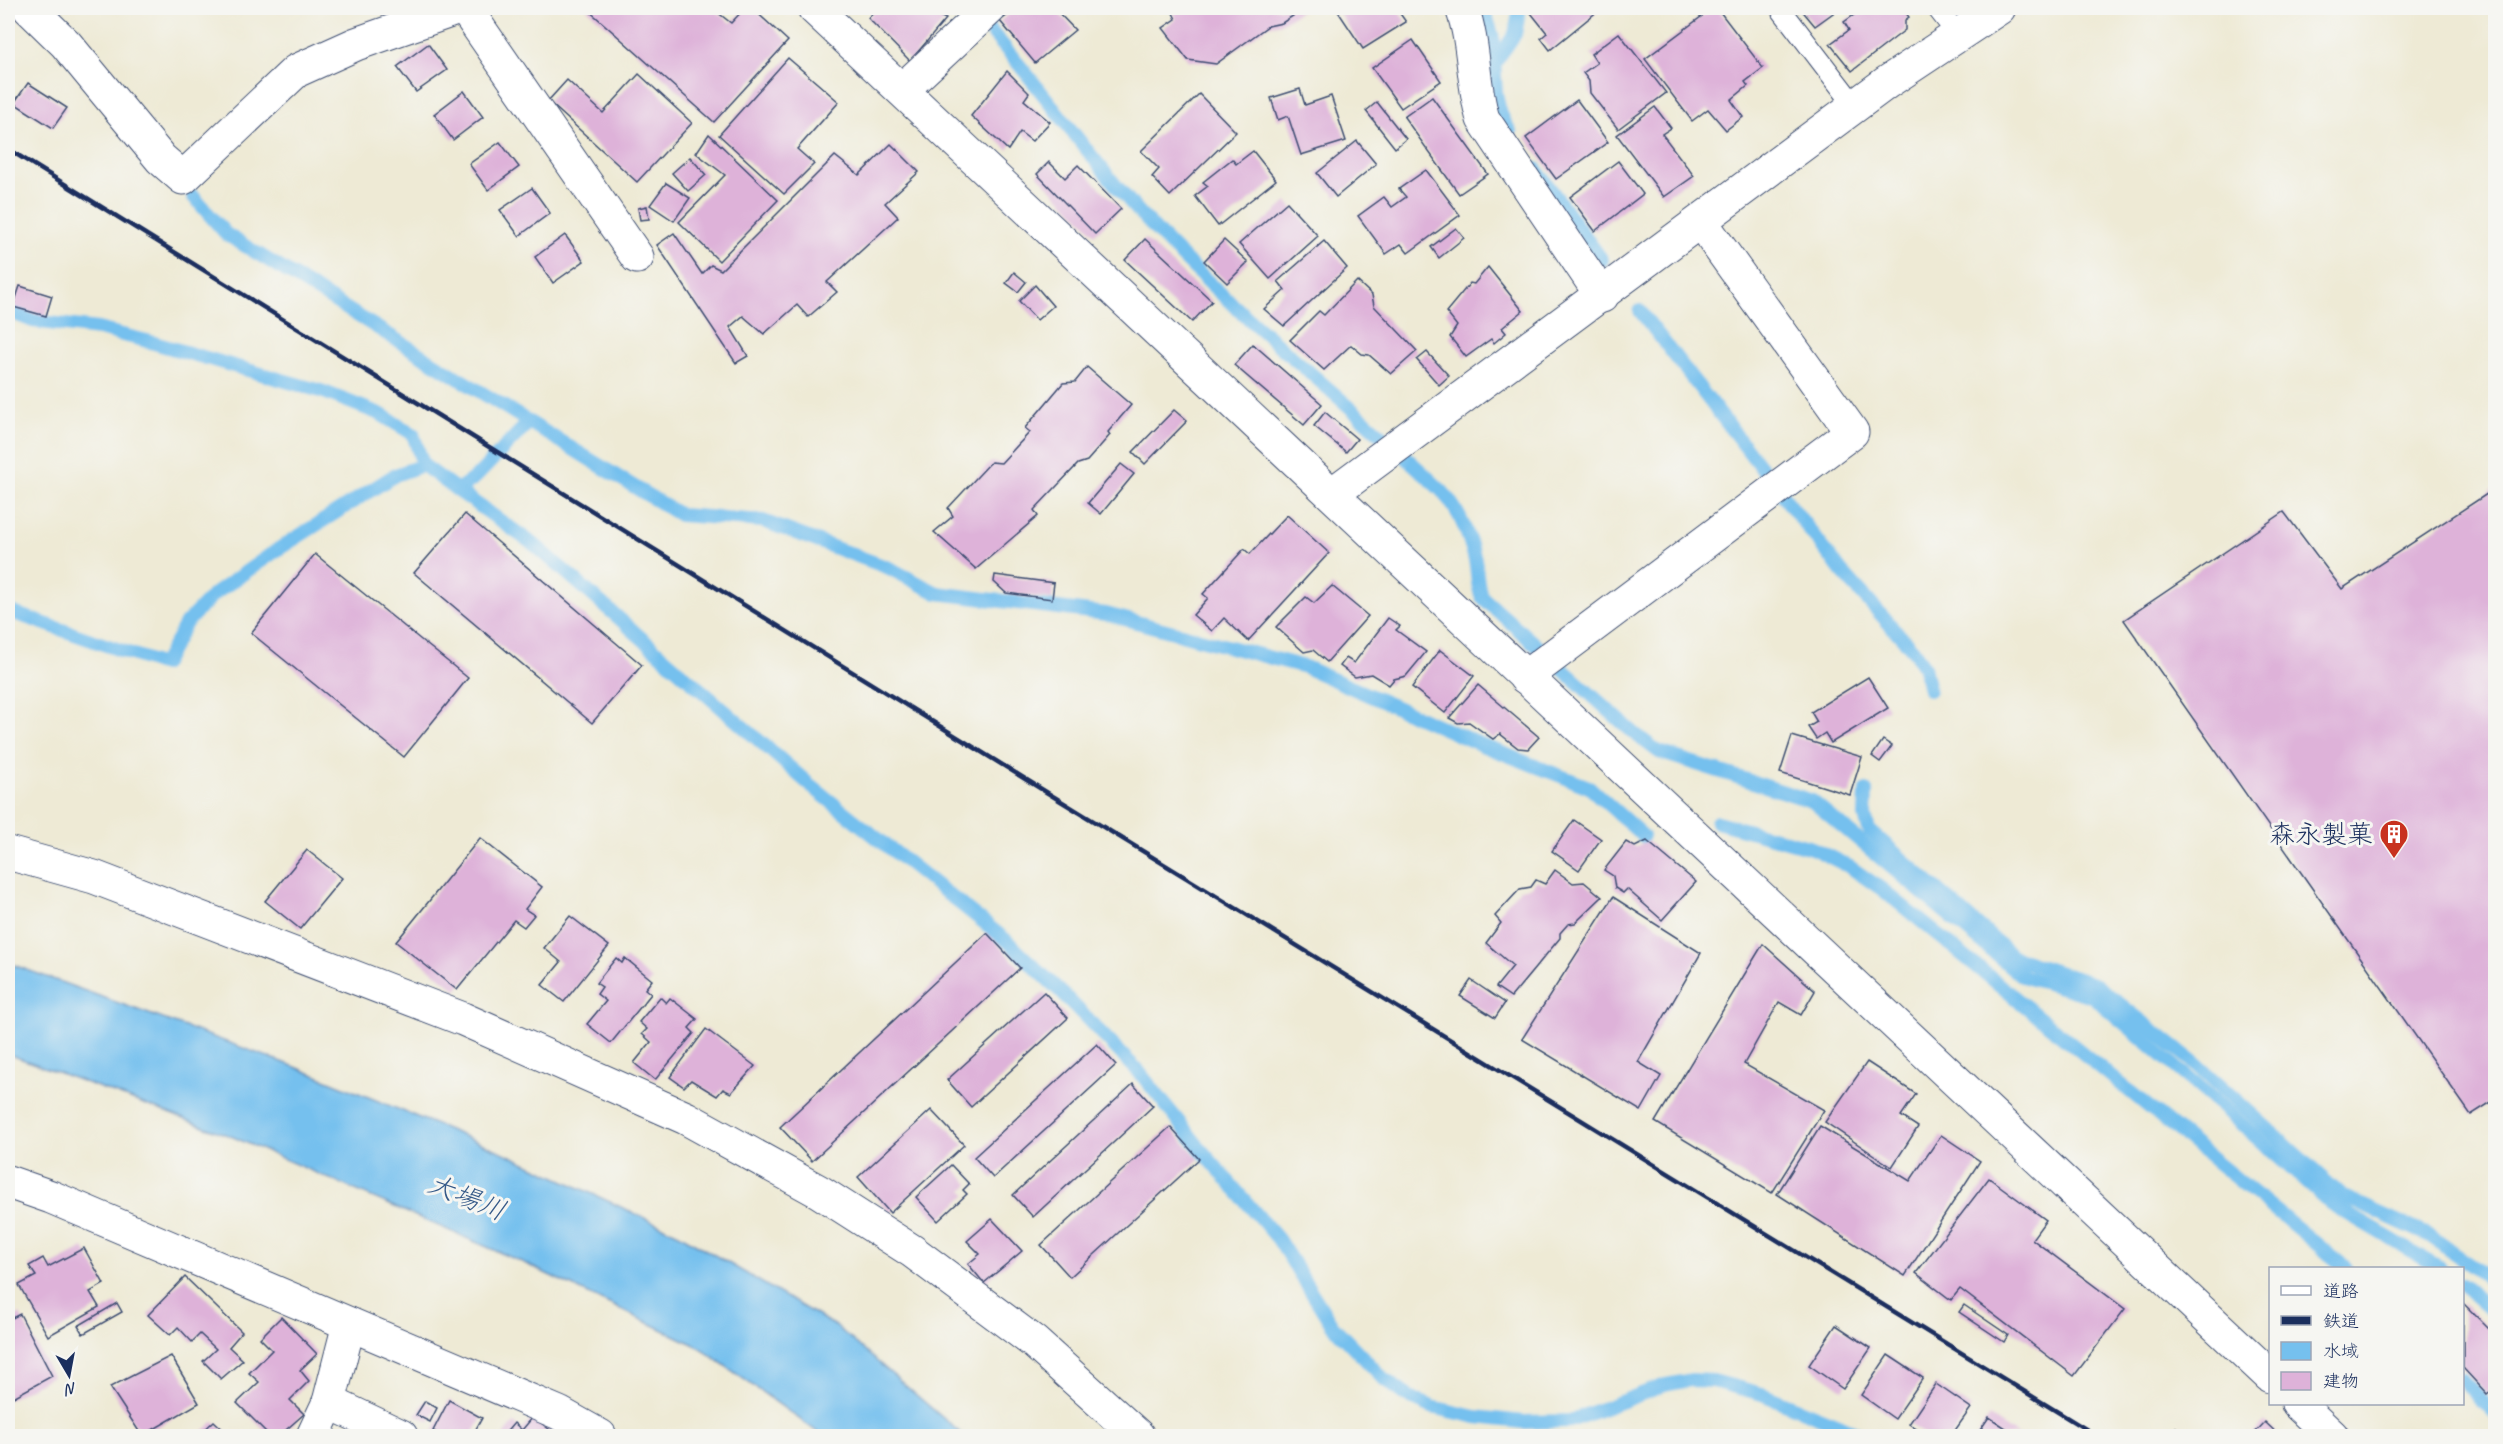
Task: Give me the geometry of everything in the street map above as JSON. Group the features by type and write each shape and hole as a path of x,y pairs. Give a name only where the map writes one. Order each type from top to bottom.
{"street":[{"path":"29,8 66,44 161,159 183,178 296,71 356,44 459,8"},
{"path":"465,8 637,257"},
{"path":"814,8 2269,1374"},
{"path":"902,90 990,8"},
{"path":"1462,8 1469,26 1478,101 1483,119 1602,296"},
{"path":"1332,494 1856,106 1999,8"},
{"path":"1525,677 1852,432 1701,222"},
{"path":"8,853 94,877 452,1015 686,1118 820,1192 912,1251 1034,1342 1138,1437"},
{"path":"8,1182 51,1197 559,1413 600,1437"},
{"path":"313,1437 329,1402 349,1324"},
{"path":"329,1402 401,1437"},
{"path":"2299,1405 2332,1437"}],"lane":[{"path":"1780,8 1856,106"},
{"path":"1937,8 1958,35"}],"water":[{"name":"大場川","path":"8,963 293,1066 500,1151 679,1234 837,1327 964,1436 823,1436 699,1347 524,1263 233,1137 8,1054"}],"building":[{"path":"586,8 712,8 731,23 745,8 752,8 788,41 714,122"},
{"path":"878,8 922,8 946,19 910,61 868,18"},
{"path":"1017,8 1054,8 1075,30 1035,63 1000,21"},
{"path":"1178,8 1305,8 1282,23 1268,26 1216,64 1188,60 1163,28 1176,19 1172,11"},
{"path":"1340,8 1396,8 1406,22 1363,49 1337,10"},
{"path":"1527,8 1598,8 1599,10 1550,50 1541,38 1547,33"},
{"path":"1713,8 1717,8 1763,68 1745,82 1748,86 1731,100 1743,117 1726,130 1708,109 1692,121 1645,59"},
{"path":"1800,8 1840,8 1815,26"},
{"path":"1864,8 1902,8 1909,17 1905,20 1905,30 1852,71 1830,44 1849,30 1844,22"},
{"path":"1619,33 1666,93 1618,129 1590,93 1589,81 1583,73 1597,63 1591,54"},
{"path":"1413,40 1441,81 1401,108 1372,68"},
{"path":"428,44 447,70 416,92 397,67"},
{"path":"788,58 839,102 797,149 814,164 784,194 719,135"},
{"path":"1007,71 1029,93 1024,100 1050,122 1032,141 1020,132 1008,150 971,116"},
{"path":"639,74 692,123 637,182 548,101 567,80 603,113"},
{"path":"28,83 67,108 53,128 14,103"},
{"path":"1300,89 1305,105 1331,96 1346,141 1301,155 1288,116 1278,120 1271,98"},
{"path":"464,91 483,117 453,140 434,114"},
{"path":"1199,94 1236,132 1170,196 1152,177 1159,169 1141,151"},
{"path":"1432,97 1488,174 1459,194 1404,117"},
{"path":"1577,100 1608,142 1556,179 1526,138"},
{"path":"1377,102 1406,139 1395,148 1366,111"},
{"path":"1655,107 1671,128 1662,134 1694,176 1664,197 1617,135"},
{"path":"709,134 778,200 719,261 679,222 725,175 696,153"},
{"path":"1357,141 1376,164 1336,197 1317,173"},
{"path":"500,142 519,167 488,190 469,164"},
{"path":"891,144 919,172 885,203 898,217 827,282 837,292 808,317 797,305 764,334 743,316 730,327 748,356 736,363 657,245 674,233 702,274 711,265 721,270 835,156 859,175"},
{"path":"1253,151 1276,180 1218,226 1195,196 1208,186 1203,182 1232,159 1236,164"},
{"path":"690,157 706,175 688,191 672,173"},
{"path":"1618,161 1643,194 1595,231 1570,197"},
{"path":"1049,162 1065,178 1078,165 1121,209 1095,234 1037,174"},
{"path":"1426,170 1460,215 1408,253 1401,244 1386,254 1358,216 1384,197 1392,207 1406,197 1399,189"},
{"path":"666,183 690,198 674,221 650,205"},
{"path":"532,188 550,213 519,236 500,210"},
{"path":"1287,202 1318,236 1270,279 1239,244"},
{"path":"647,206 649,219 640,220 638,208"},
{"path":"1456,228 1464,238 1439,258 1431,247"},
{"path":"565,235 584,261 553,283 535,257"},
{"path":"1145,239 1212,301 1192,322 1125,260"},
{"path":"1224,240 1248,262 1227,283 1204,261"},
{"path":"1324,241 1347,268 1284,326 1264,309 1285,290 1278,281"},
{"path":"1488,267 1523,311 1502,328 1506,333 1494,343 1491,339 1466,357 1450,337 1457,326 1446,312 1470,283 1474,284"},
{"path":"1014,272 1026,282 1018,292 1006,283"},
{"path":"1357,281 1372,295 1374,306 1417,351 1391,374 1369,355 1362,354 1351,345 1324,370 1290,340 1319,311 1324,315"},
{"path":"1035,285 1053,306 1037,320 1019,301"},
{"path":"20,286 52,296 46,316 13,307"},
{"path":"1253,344 1322,404 1304,425 1234,365"},
{"path":"1427,352 1449,376 1439,385 1417,360"},
{"path":"1087,367 1131,405 1108,432 1110,435 1087,461 1078,464 1034,510 1038,516 976,569 934,532 953,516 948,508 991,462 1001,463 1030,432 1025,428 1063,383 1075,382"},
{"path":"1174,410 1187,421 1145,464 1133,452"},
{"path":"1325,412 1357,439 1346,452 1314,426"},
{"path":"1121,464 1134,474 1101,514 1088,503"},
{"name":"森永製菓","path":"2496,488 2496,1099 2471,1115 2124,620 2284,512 2342,589"},
{"path":"465,514 642,665 592,723 414,573"},
{"path":"1287,515 1329,553 1248,641 1224,618 1212,631 1193,615 1208,598 1203,594 1244,549 1250,554"},
{"path":"315,554 468,678 404,757 251,633"},
{"path":"995,575 1054,583 1052,599 1006,593 994,582"},
{"path":"1332,586 1368,616 1327,662 1313,650 1304,652 1276,627 1306,597 1314,603"},
{"path":"1388,618 1400,626 1396,630 1426,652 1406,676 1394,679 1389,685 1371,674 1355,677 1340,666 1346,658 1354,663"},
{"path":"1440,650 1474,676 1445,713 1412,687"},
{"path":"1868,677 1888,708 1831,743 1825,733 1816,739 1808,727 1817,722 1811,712"},
{"path":"1478,685 1539,737 1528,749 1518,748 1500,734 1493,739 1469,722 1458,723 1449,718"},
{"path":"1792,736 1862,757 1850,795 1780,773"},
{"path":"1883,740 1892,746 1880,762 1872,756"},
{"path":"1574,820 1601,839 1579,870 1552,851"},
{"path":"480,838 542,887 525,909 534,915 524,927 514,920 457,990 396,942"},
{"path":"1647,841 1696,882 1662,920 1627,889 1623,893 1615,888 1613,876 1604,870 1626,842 1635,847"},
{"path":"307,850 342,878 300,929 265,901"},
{"path":"1555,870 1573,883 1584,882 1602,897 1575,923 1568,924 1560,933 1560,938 1511,997 1496,987 1513,966 1486,943 1501,923 1495,916 1520,889 1531,887 1536,880 1545,884"},
{"path":"1613,897 1701,953 1638,1062 1661,1076 1641,1111 1522,1039"},
{"path":"570,916 609,946 564,1002 542,985 561,962 544,948"},
{"path":"987,933 1020,968 812,1161 780,1127"},
{"path":"1763,944 1815,991 1801,1015 1779,1002 1744,1064 1824,1110 1772,1193 1655,1122"},
{"path":"616,958 622,963 625,958 652,980 645,989 651,994 611,1043 587,1024 606,1001 597,994 602,987 596,983"},
{"path":"1471,980 1505,1003 1495,1018 1460,996"},
{"path":"1044,992 1068,1018 971,1107 947,1080"},
{"path":"660,997 666,1003 670,998 697,1019 689,1028 694,1033 655,1080 634,1063 651,1042 642,1034 647,1029 639,1022"},
{"path":"706,1029 755,1066 731,1093 723,1089 717,1096 691,1080 684,1087 670,1077"},
{"path":"1097,1044 1116,1065 993,1178 974,1157"},
{"path":"1867,1062 1916,1094 1901,1116 1918,1127 1892,1167 1825,1122"},
{"path":"1133,1084 1153,1106 1033,1217 1013,1195"},
{"path":"931,1110 964,1145 890,1213 858,1177"},
{"path":"1820,1126 1910,1181 1941,1135 1980,1161 1905,1276 1777,1194"},
{"path":"1170,1127 1199,1159 1070,1277 1041,1245"},
{"path":"951,1165 969,1184 963,1190 967,1194 938,1221 916,1197"},
{"path":"1989,1178 2046,1220 2032,1239 2125,1309 2074,1376 1960,1289 1951,1300 1916,1273"},
{"path":"992,1219 1022,1251 984,1283 968,1264 980,1254 967,1241"},
{"path":"84,1248 104,1284 90,1292 99,1307 48,1336 19,1285 36,1276 29,1266 43,1258 48,1267"},
{"path":"185,1277 242,1332 229,1347 243,1360 221,1379 203,1361 216,1349 200,1334 192,1342 178,1327 170,1335 148,1315"},
{"path":"117,1303 122,1312 83,1334 78,1326"},
{"path":"2464,1304 2496,1336 2496,1387 2487,1394 2464,1369"},
{"path":"1964,1305 2008,1335 2004,1342 1959,1312"},
{"path":"20,1314 52,1376 8,1400 8,1320"},
{"path":"281,1317 317,1354 300,1370 309,1381 290,1400 304,1414 279,1436 270,1436 237,1403 259,1382 249,1373 272,1350 260,1338"},
{"path":"1836,1325 1871,1348 1843,1389 1809,1365"},
{"path":"1888,1355 1923,1378 1895,1419 1861,1395"},
{"path":"171,1356 199,1403 142,1436 110,1387"},
{"path":"1936,1384 1971,1408 1951,1436 1927,1436 1909,1424"},
{"path":"449,1400 482,1418 472,1436 443,1436 433,1431"},
{"path":"425,1401 437,1408 430,1422 416,1415"},
{"path":"533,1417 558,1436 503,1436 514,1423 522,1430"},
{"path":"1989,1417 2018,1436 1976,1436"},
{"path":"214,1421 230,1436 198,1436"},
{"path":"2265,1422 2280,1436 2252,1436"},
{"path":"2176,1427 2186,1435 2170,1436"}],"waterway":[{"path":"1482,8 1493,39 1499,109 1510,131"},
{"path":"1494,64 1515,34 1520,8"},
{"path":"978,17 1130,202 1187,262 1442,491 1453,506 1466,532 1475,560 1482,597 1635,734 1659,752 1812,801 2022,976 2092,996 2212,1098 2331,1204 2438,1267"},
{"path":"1536,169 1602,260"},
{"path":"193,196 226,234 529,422"},
{"path":"8,311 33,321 98,329 147,341 324,392 380,414 413,434 423,465"},
{"path":"1640,311 1842,572 1914,651 1924,667 1929,690"},
{"path":"8,611 163,665 186,623 213,595 277,550 395,475 423,465 457,490 476,477 529,422 680,515 763,521 889,568 937,593 1106,614 1305,667 1484,746 1589,787 1643,836"},
{"path":"457,490 536,546 810,785 1006,940 1062,993 1140,1073 1199,1147 1278,1239 1332,1325 1384,1379 1409,1397 1432,1407 1476,1417 1523,1422 1570,1421 1665,1385 1691,1380 1713,1381 1762,1394 1865,1436"},
{"path":"1866,791 1865,816 1869,830 2015,958 2096,985 2196,1064 2342,1196 2430,1236 2496,1283"},
{"path":"1717,822 1812,848 1850,867 1883,890 2345,1267"},
{"path":"2464,1287 2496,1314"},
{"path":"2464,1382 2496,1415"}],"railway":[{"path":"8,149 1051,795 2097,1436"}],"place":[{"name":"森永製菓","path":"2394,860"}]}
